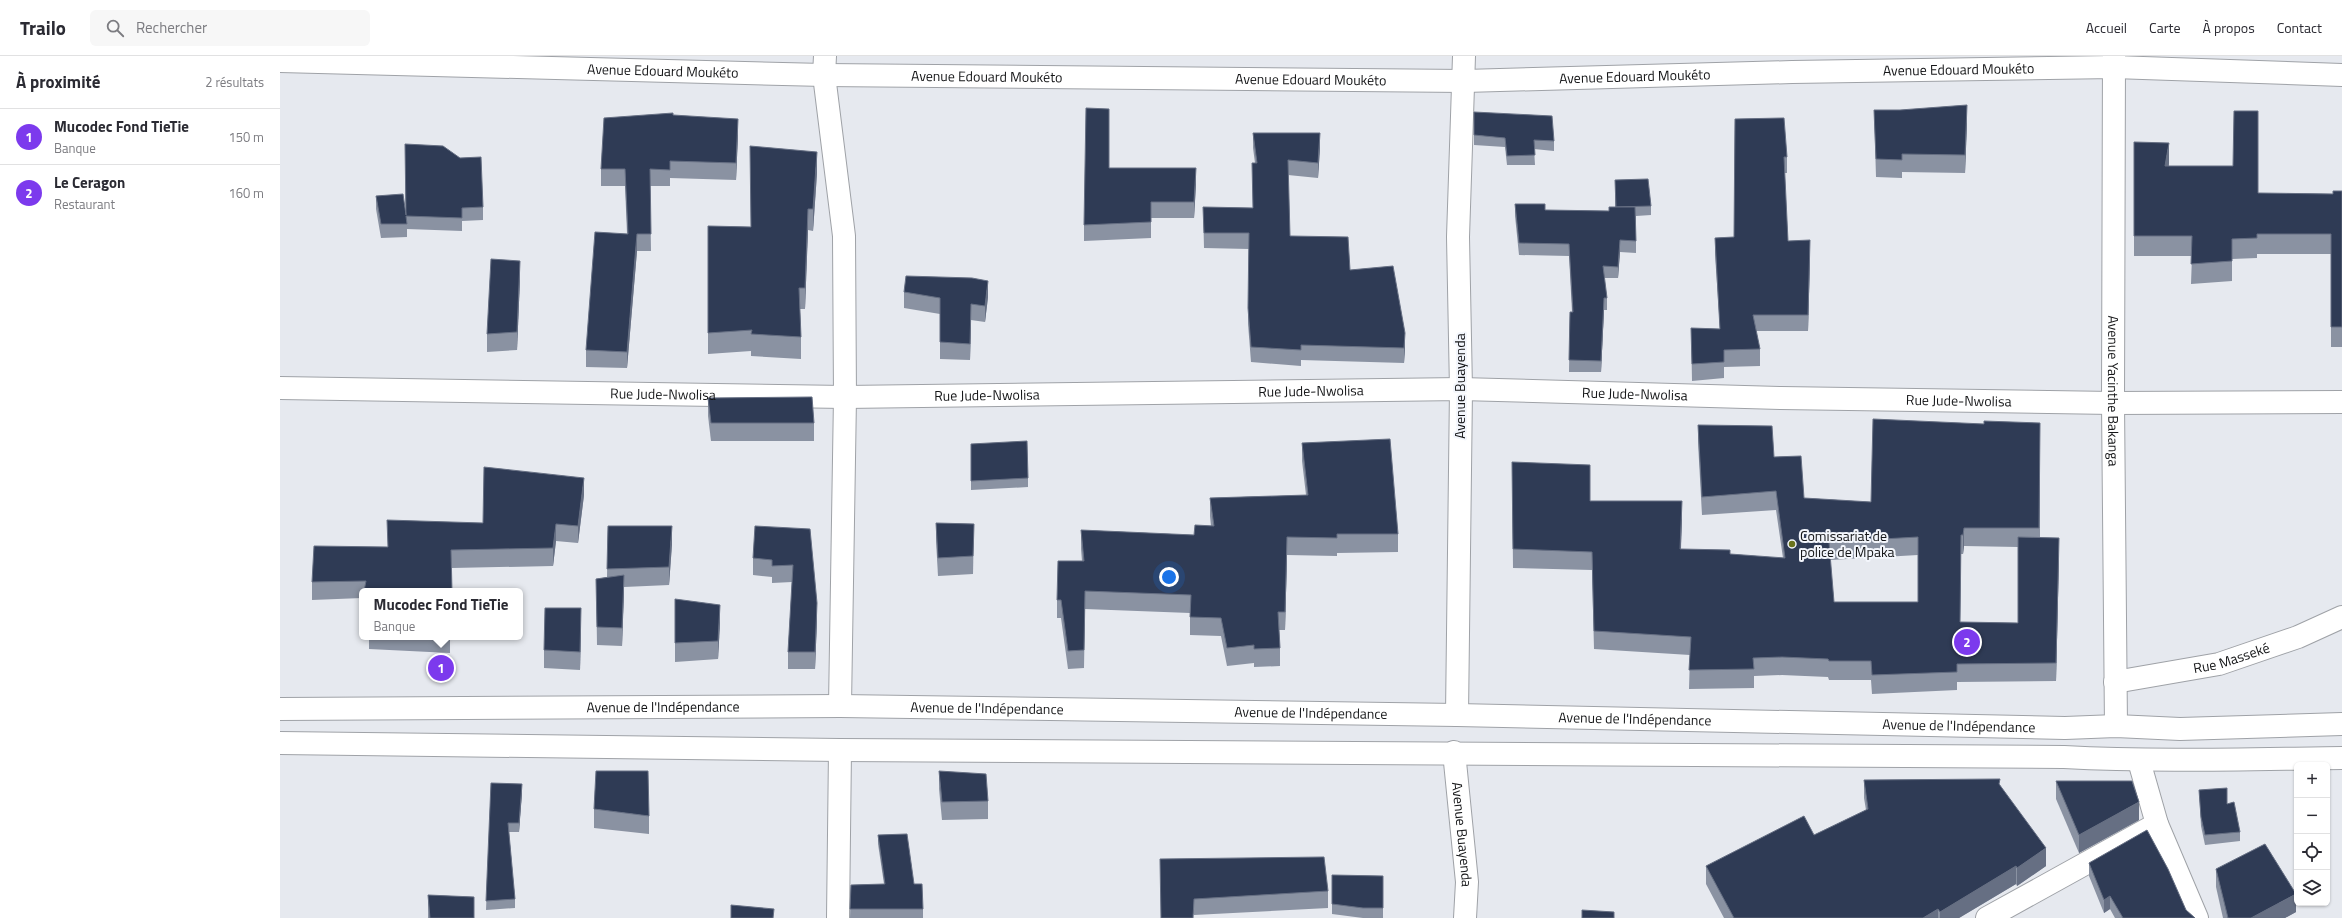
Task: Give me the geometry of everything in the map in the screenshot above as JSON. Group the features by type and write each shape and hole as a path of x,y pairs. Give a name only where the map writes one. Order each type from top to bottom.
{"street":[{"name":"Avenue Buayenda","path":"1457,715 1461,389 1458,237 1465,81 1464,56"},
{"name":"Avenue Edouard Moukéto","path":"280,61 825,65 1465,81 2114,62 2342,75"},
{"name":"Avenue Yacinthe Bakanga","path":"2114,62 2113,403 2116,726"},
{"path":"825,65 844,236 845,397 840,706"},
{"name":"Rue Jude-Nwolisa","path":"280,388 845,397 1461,389 1780,398 2113,403 2342,402"},
{"name":"Rue Masseké","path":"2115,682 2219,664 2298,638 2342,618"},
{"name":"Avenue de l'Indépendance","path":"280,709 840,706 1457,715 2065,728 2116,726 2180,729 2342,724"},
{"path":"280,743 840,750 1454,752 2064,757 2139,761 2181,759 2342,758"},
{"path":"838,918 840,750"},
{"name":"Avenue Buayenda","path":"1454,752 1466,882 1465,918"},
{"path":"2139,761 2157,824 2197,918"},
{"path":"1987,918 2157,824"}],"building":[{"path":"1967,105 1965,155 1902,154 1902,160 1876,159 1874,110 1900,110"},
{"path":"1086,108 1109,109 1109,168 1196,168 1194,202 1151,202 1151,222 1084,225"},
{"path":"2234,111 2258,111 2258,193 2333,194 2333,191 2342,191 2342,327 2331,327 2331,234 2257,234 2257,238 2232,239 2232,261 2191,264 2192,236 2134,236 2134,142 2169,143 2165,166 2233,166"},
{"path":"1474,112 1552,116 1554,141 1534,140 1535,155 1507,156 1505,138 1474,135"},
{"path":"673,113 673,115 738,119 736,163 670,161 670,170 650,169 651,234 637,234 627,352 586,350 595,232 628,234 625,169 601,169 604,118"},
{"path":"1784,118 1787,157 1784,157 1788,241 1810,240 1808,315 1753,315 1760,349 1724,350 1724,362 1692,364 1691,328 1720,329 1715,238 1734,237 1735,119"},
{"path":"1253,133 1320,133 1318,163 1288,160 1290,236 1348,237 1350,270 1393,266 1405,333 1404,348 1301,345 1301,350 1251,347 1248,308 1249,233 1204,233 1203,207 1253,208 1252,163 1257,163"},
{"path":"405,144 443,146 460,158 481,157 483,207 462,208 462,218 406,216 407,224 381,224 376,196 403,194 406,215"},
{"path":"750,146 817,152 813,209 808,209 805,288 799,288 801,337 751,334 752,330 708,333 708,226 751,227"},
{"path":"1648,179 1651,206 1616,207 1615,180"},
{"path":"1515,204 1545,204 1545,210 1609,211 1609,207 1635,207 1636,241 1620,240 1618,267 1603,266 1607,298 1604,298 1601,361 1569,360 1570,312 1573,312 1569,244 1519,243"},
{"path":"491,259 520,261 517,332 487,334"},
{"path":"906,276 972,278 988,281 985,306 971,304 970,344 940,342 940,298 904,292"},
{"path":"812,397 814,423 711,423 708,398"},
{"path":"1873,419 1984,424 1984,421 2040,423 2039,528 1964,528 1963,535 1961,535 1960,622 2018,623 2018,537 2059,538 2056,663 1957,664 1957,672 1872,675 1871,661 1829,661 1828,659 1782,657 1753,658 1754,669 1689,670 1691,637 1594,631 1592,552 1513,549 1512,462 1590,465 1590,501 1682,501 1680,549 1730,550 1730,554 1785,558 1776,491 1702,497 1698,425 1772,426 1774,457 1801,456 1804,498 1871,502","holes":["1918,537 1918,602 1834,602 1829,542"]},
{"path":"1390,439 1398,534 1337,534 1337,538 1287,537 1285,612 1278,612 1280,648 1254,649 1254,645 1227,648 1221,618 1190,617 1191,595 1085,591 1084,650 1068,651 1061,600 1057,600 1058,561 1084,561 1081,530 1194,535 1195,525 1214,526 1210,498 1308,495 1302,443"},
{"path":"1027,441 1028,478 971,481 971,444"},
{"path":"484,467 584,478 578,526 556,524 553,548 451,550 452,588 365,588 366,581 312,582 314,546 388,547 387,520 483,523"},
{"path":"936,523 974,524 973,556 938,558"},
{"path":"608,526 672,526 669,567 607,569"},
{"path":"755,526 810,529 817,603 815,652 788,652 793,565 772,566 772,560 753,558"},
{"path":"624,575 622,628 597,627 596,579"},
{"path":"675,599 720,605 718,641 675,643"},
{"path":"545,608 581,608 580,652 544,650"},
{"path":"596,771 648,771 649,816 594,809"},
{"path":"939,771 986,774 988,801 942,802"},
{"path":"2000,779 1999,784 2046,848 2017,868 2016,866 1940,912 1938,909 1923,918 1734,918 1706,866 1804,816 1814,835 1868,809 1864,780"},
{"path":"2056,781 2132,781 2139,802 2079,835"},
{"path":"491,783 522,784 519,823 508,823 515,899 486,901"},
{"path":"2227,788 2227,804 2234,802 2240,832 2205,835 2201,817 2199,790"},
{"path":"2147,830 2168,869 2186,910 2195,918 2123,918 2110,896 2104,900 2089,863"},
{"path":"907,834 914,884 922,884 923,909 850,909 851,885 885,884 878,835"},
{"path":"2265,844 2294,891 2294,895 2251,918 2228,918 2216,869"},
{"path":"1324,857 1328,891 1194,899 1193,918 1161,918 1160,859"},
{"path":"1332,875 1383,876 1383,908 1363,908 1332,904"},
{"path":"428,895 474,897 474,918 430,918"},
{"path":"731,905 774,909 773,918 731,918"},
{"path":"1582,910 1614,912 1614,918 1582,918"}],"place":[{"name":"Comissariat de police de Mpaka","path":"1792,544"},
{"name":"Le Ceragon","path":"1967,642"},
{"name":"Mucodec Fond TieTie","path":"441,668"}]}
